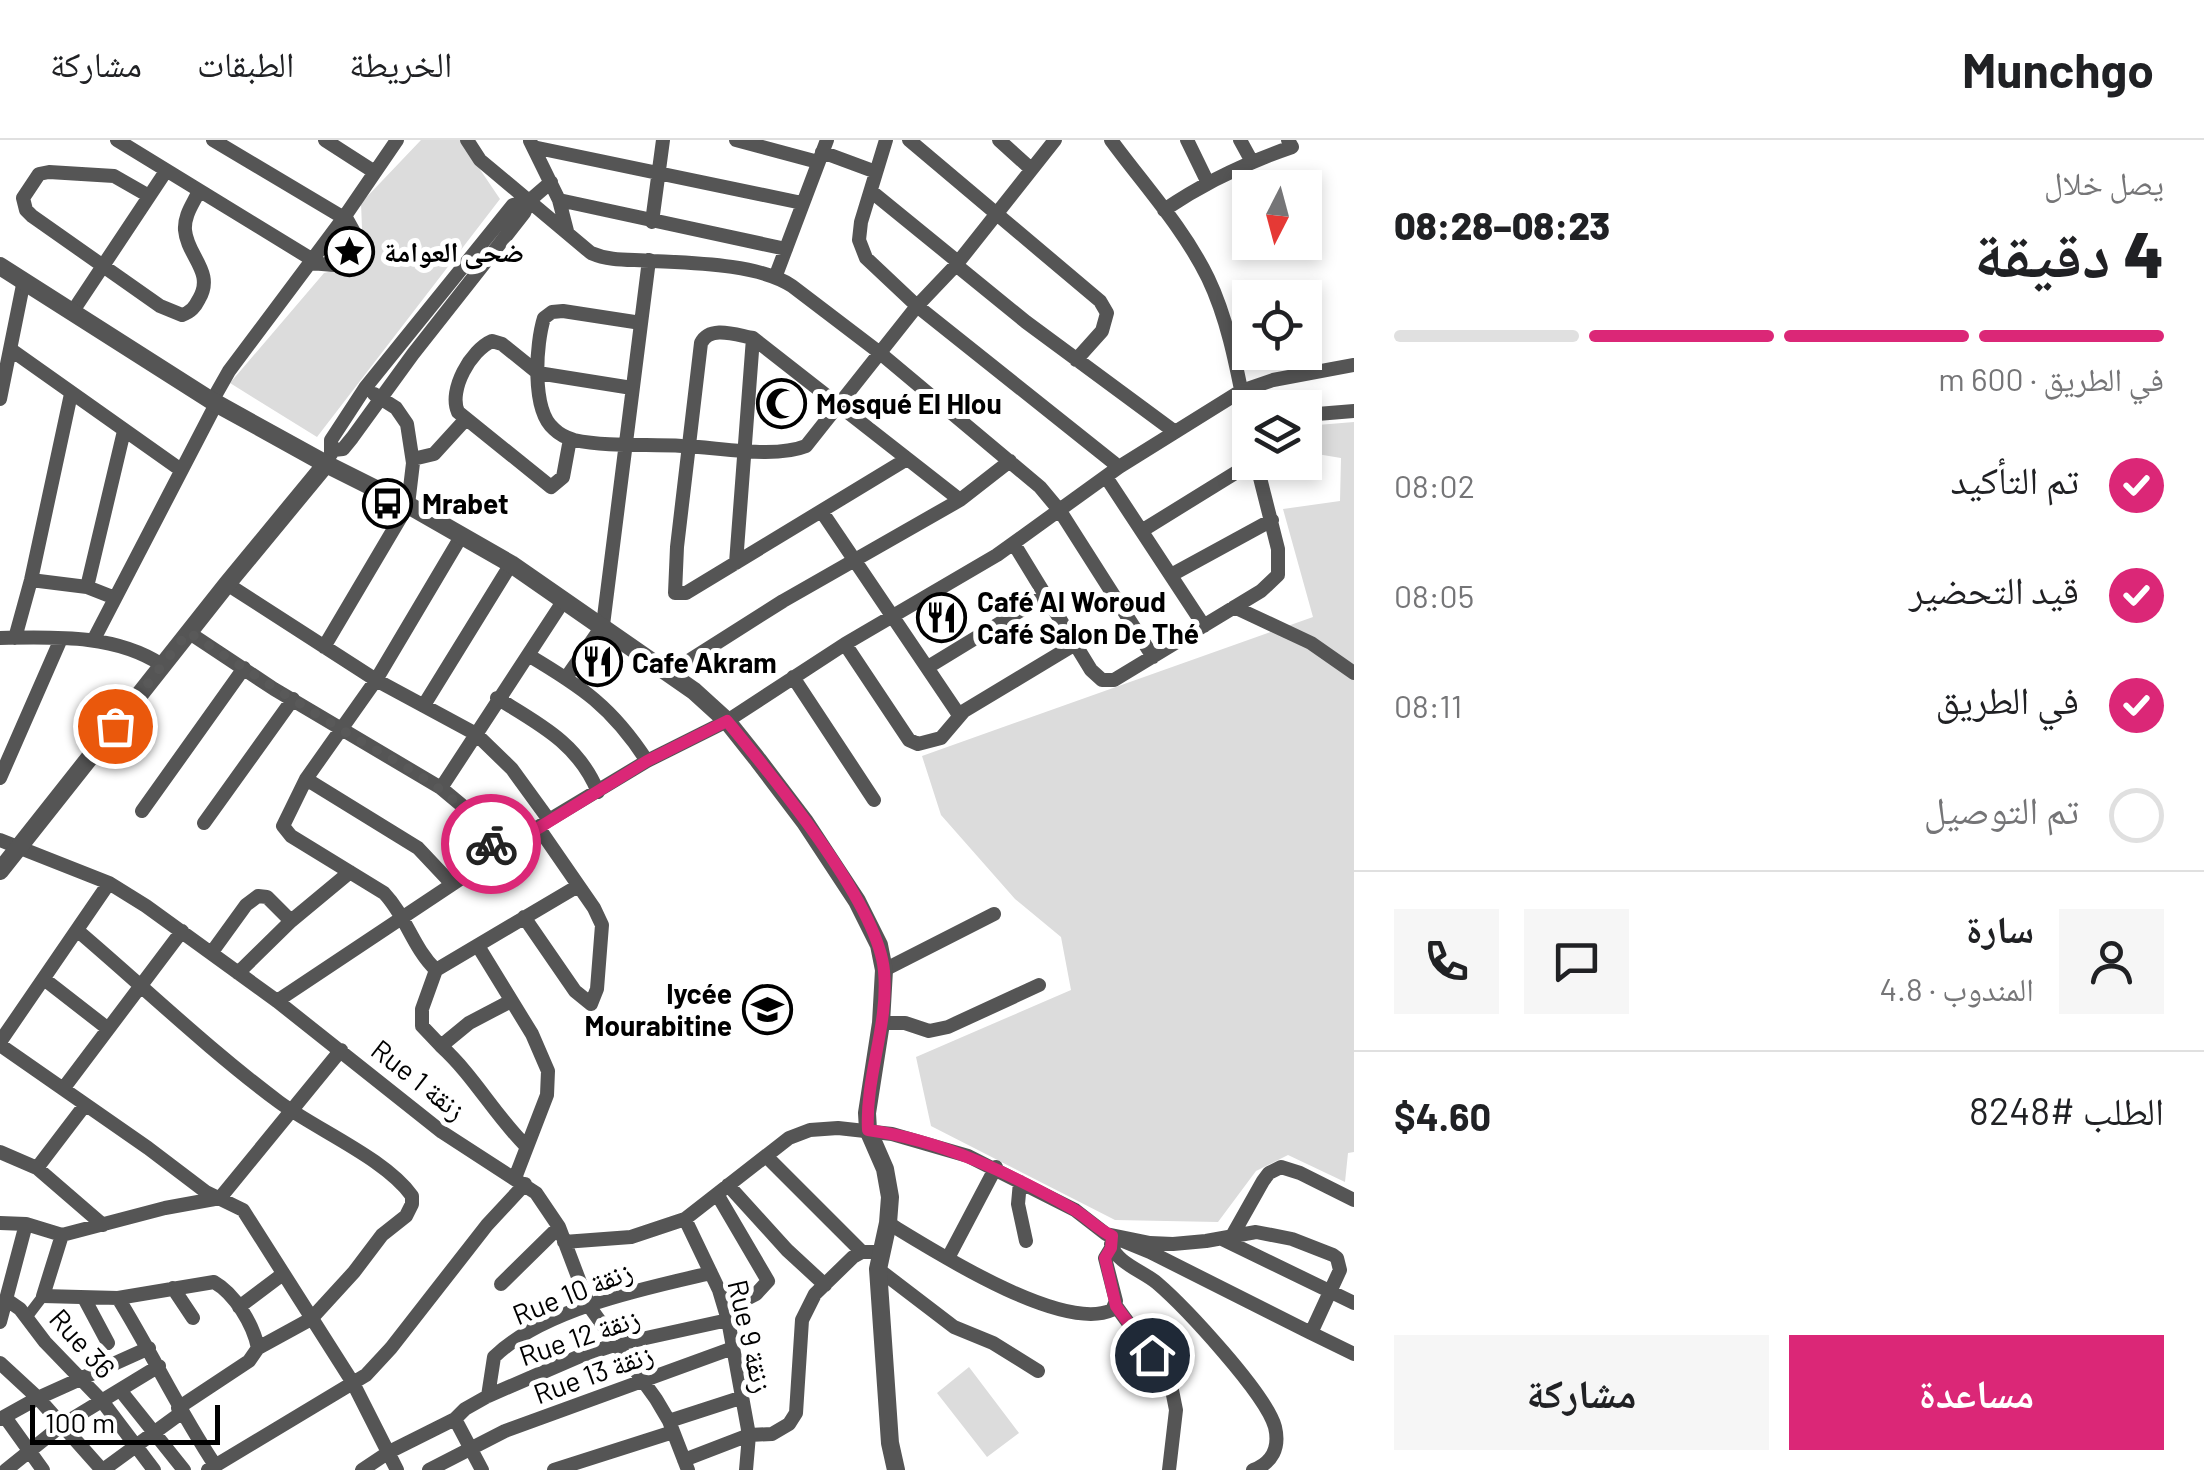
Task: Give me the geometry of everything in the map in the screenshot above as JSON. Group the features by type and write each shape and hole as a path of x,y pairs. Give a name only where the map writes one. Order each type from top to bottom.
{"street":[{"path":"118,140 311,262 334,264 354,252 355,234 345,217 213,140"},
{"path":"325,140 373,171"},
{"path":"94,639 230,371 397,140"},
{"path":"467,140 480,160 591,253 605,260 649,260 776,276 880,353 1040,487 1153,657"},
{"path":"652,222 663,140"},
{"path":"736,140 822,151 876,172"},
{"path":"886,140 861,222 860,250 917,306 1119,467"},
{"path":"909,140 1080,282 1105,308 1105,326 1076,360"},
{"path":"642,323 552,312 542,322 539,402 547,422 570,439 744,450 792,450 806,446 1054,140"},
{"path":"1110,140 1200,262 1214,293 1241,390"},
{"path":"1188,140 1207,181"},
{"path":"1240,140 1251,160"},
{"path":"1164,210 1207,181 1251,160 1292,147 1288,140"},
{"path":"1001,141 1031,169"},
{"path":"531,143 560,200 568,232"},
{"path":"531,143 802,203"},
{"path":"776,276 822,151"},
{"path":"74,311 166,171"},
{"path":"150,196 125,180 94,173 44,172 35,178 23,198 26,210 170,312 182,315 190,312 200,297 205,280 186,234 186,217 200,192"},
{"path":"0,871 329,457 343,449 524,213 529,201 551,182"},
{"path":"872,192 1076,360 1175,432"},
{"path":"560,200 786,249"},
{"path":"329,457 330,440 365,388 513,205 529,201"},
{"path":"566,678 602,625 649,260"},
{"path":"0,266 214,402 329,457 511,564 602,625 694,691 727,721 805,822 857,901 879,945 884,970 881,1023 868,1097 868,1130 889,1184 888,1223 880,1260 890,1442 896,1470"},
{"path":"0,399 24,280"},
{"path":"908,459 686,593 674,592 703,337 711,332 753,338 908,459 960,500"},
{"path":"736,563 753,338"},
{"path":"570,439 563,477 551,487 466,420 454,406 454,394 473,357 488,342 502,344 538,373 632,388"},
{"path":"10,349 181,470"},
{"path":"1244,390 1272,380 1354,365"},
{"path":"324,647 408,505 413,460 402,414 365,388"},
{"path":"71,394 31,580 7,638 94,639 142,652 162,665"},
{"path":"278,1001 544,824 647,761 727,721 845,644 1014,544 1119,467 1232,397"},
{"path":"1322,414 1354,411"},
{"path":"413,460 434,454 466,420"},
{"path":"87,586 124,431"},
{"path":"668,674 752,619 960,500 1010,460"},
{"path":"1143,530 1232,476"},
{"path":"1106,477 1204,626"},
{"path":"1014,544 1096,676 1108,682 1271,584 1278,575 1280,560 1260,480"},
{"path":"822,512 959,715"},
{"path":"1172,574 1272,520"},
{"path":"436,970 384,894 284,828 284,822 306,779 376,680 462,535"},
{"path":"424,705 511,564"},
{"path":"31,580 87,586 114,598"},
{"path":"227,584 376,680 476,734 512,769 600,918 604,934 597,989 591,1004 575,991 524,917"},
{"path":"928,667 1046,595"},
{"path":"441,788 564,600"},
{"path":"1234,607 1311,643 1354,673"},
{"path":"188,632 341,730 441,788 471,813 498,853"},
{"path":"0,778 60,641"},
{"path":"845,644 913,743 941,738 959,715 1077,643"},
{"path":"528,655 612,712 647,761"},
{"path":"142,811 244,668"},
{"path":"793,677 874,800"},
{"path":"497,698 562,738 576,752 598,792"},
{"path":"204,823 293,700"},
{"path":"306,779 418,848 451,883"},
{"name":"Rue 1 زنقة","path":"0,840 109,883 182,930 442,1132 520,1181 546,1204 559,1227 589,1306 644,1381 671,1426 686,1465"},
{"path":"238,972 350,872"},
{"path":"109,883 0,1044 206,1192 243,1210 352,1383 397,1470"},
{"path":"525,1145 498,1116 460,1062 422,1026 422,1010 436,970 578,886"},
{"path":"212,952 246,905 258,896 267,897 291,922"},
{"path":"884,970 994,914"},
{"path":"63,1089 182,930"},
{"path":"0,1363 38,1398 102,1470 249,1361 258,1348 311,1319 382,1235 406,1216 412,1201 408,1190 390,1175 291,1111 203,1043 78,932"},
{"path":"118,1298 160,1366 212,1468 366,1375 385,1356 520,1181 525,1145 547,1095 548,1071 532,1034 478,946"},
{"path":"44,979 108,1028"},
{"path":"881,1023 904,1023 929,1032 1040,984"},
{"path":"442,1046 469,1023 509,1002"},
{"path":"0,1223 26,1224 62,1235 220,1198 340,1050"},
{"path":"37,1168 86,1105"},
{"path":"564,1242 631,1236 685,1219 800,1132 821,1128 868,1130 904,1137 996,1167 1075,1210 1207,1334 1270,1416 1276,1432 1276,1451 1266,1464 1252,1470"},
{"path":"0,1152 37,1168 104,1225"},
{"path":"766,1156 862,1252 880,1260 954,1327 993,1343 1038,1372"},
{"path":"948,1258 996,1167"},
{"path":"1227,1237 1269,1173 1281,1167 1354,1200"},
{"path":"1020,1182 1018,1204 1026,1241"},
{"path":"722,1190 825,1285"},
{"path":"722,1190 768,1281 726,1315"},
{"name":"Rue 9 زنقة","path":"685,1219 712,1273 726,1315 749,1435 746,1470"},
{"path":"888,1223 948,1258 1051,1308 1100,1314 1116,1306"},
{"path":"0,1322 26,1224"},
{"path":"501,1284 559,1227"},
{"path":"1110,1240 1189,1243 1256,1232 1274,1234 1332,1254 1340,1270 1311,1333"},
{"path":"26,1318 43,1296 62,1235"},
{"path":"1227,1237 1354,1303"},
{"path":"1110,1240 1105,1258 1116,1306 1170,1380 1176,1410 1169,1470"},
{"path":"1110,1240 1354,1354"},
{"path":"686,1465 749,1435 772,1434 789,1424 796,1413 802,1320 815,1294 862,1252"},
{"name":"Rue 10 زنقة","path":"488,1396 491,1364 504,1347 530,1332 589,1306 712,1273"},
{"path":"239,1307 283,1274"},
{"path":"43,1296 118,1298 214,1282 239,1307 258,1348"},
{"path":"173,1288 193,1318"},
{"path":"84,1298 108,1343"},
{"name":"Rue 36","path":"7,1300 102,1401 154,1470"},
{"name":"Rue 12 زنقة","path":"362,1470 455,1419 488,1396 578,1357 726,1315"},
{"path":"44,1470 3,1418 149,1348"},
{"name":"Rue 13 زنقة","path":"428,1470 505,1431 733,1348"},
{"path":"6,1470 62,1425 160,1366"},
{"path":"120,1390 184,1470"},
{"path":"554,1470 740,1398"},
{"path":"455,1419 482,1470"}],"shaded area":[{"path":"421,140 460,140 500,199 317,437 230,383 324,273 340,269 363,253 361,203"},
{"path":"1354,422 1354,1152 1348,1153 1345,1182 1288,1155 1256,1171 1218,1222 1115,1220 931,1126 916,1057 1071,990 1061,937 1015,899 941,815 922,756 1313,617 1283,509 1340,501 1341,458 1322,455 1322,425"},
{"path":"969,1367 1019,1433 987,1457 937,1393"}],"way so far":[{"path":"115,726 188,632 274,689 441,788 471,813 491,844"}],"place":[{"name":"ضحى العوامة","path":"349,251"},
{"name":"Mosqué El Hlou","path":"781,403"},
{"name":"Mrabet","path":"387,503"},
{"name":"Café Al Woroud Café Salon De Thé","path":"942,617"},
{"name":"Cafe Akram","path":"597,662"},
{"name":"lycée Mourabitine","path":"767,1009"}],"route":[{"path":"491,844 498,853 647,761 727,721 805,822 857,901 879,945 884,996 868,1097 868,1130 904,1137 996,1167 1075,1210 1112,1236 1105,1258 1116,1306 1152,1355"}]}
